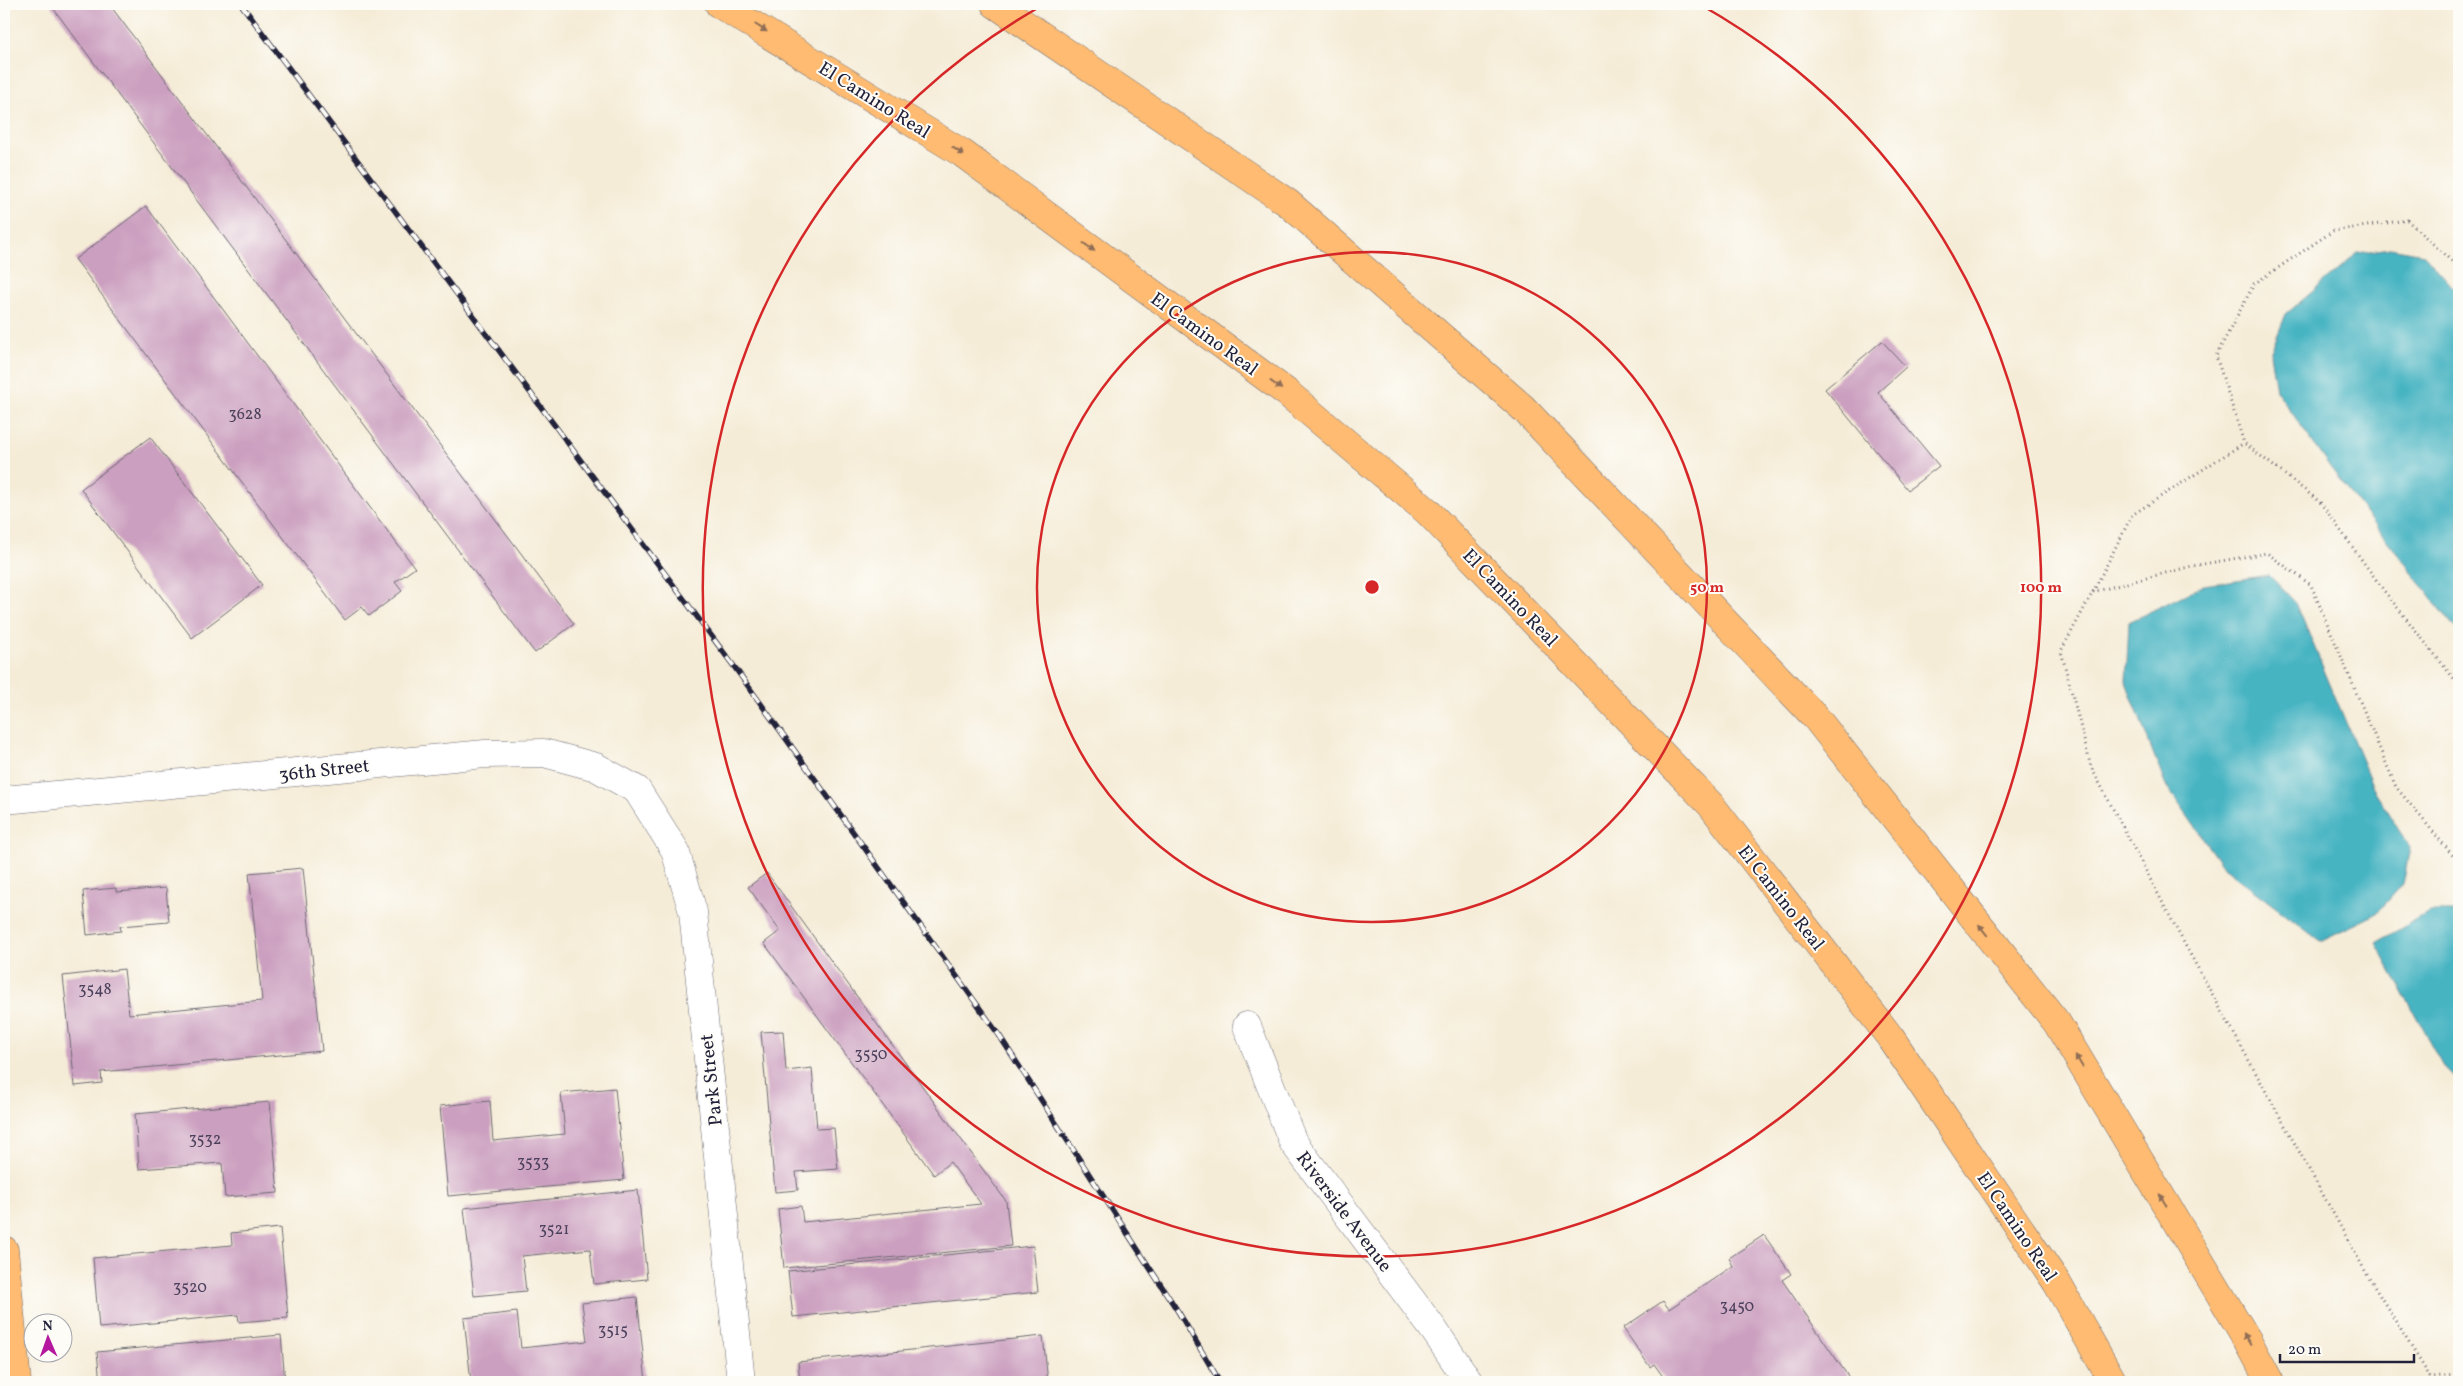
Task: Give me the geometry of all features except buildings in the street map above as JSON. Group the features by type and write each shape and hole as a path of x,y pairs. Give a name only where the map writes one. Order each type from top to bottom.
{"main road":[{"name":"El Camino Real","path":"718,4 962,153 1286,392 1427,511 1711,805 1890,1037 2057,1283 2113,1382"},
{"path":"995,4 1288,203 1523,408 1816,718 2057,1024 2248,1341 2270,1382"},
{"path":"4,1250 18,1382"}],"street":[{"name":"36th Street","path":"4,800 485,754 544,753 596,767 637,790"},
{"name":"Park Street","path":"637,790 675,850 693,912 741,1382"},
{"name":"Riverside Avenue","path":"1247,1026 1293,1142 1434,1330 1469,1382"}],"path":[{"path":"2459,268 2407,220 2333,231 2254,284 2216,356 2244,443 2320,502 2385,592 2459,685"},
{"path":"2244,443 2132,515 2093,592 2060,651 2091,767 2189,951 2368,1278 2430,1377 2459,1374"},
{"path":"2093,592 2192,566 2268,553 2311,584 2396,787 2459,863"}],"water":[{"path":"2390,248 2424,254 2459,294 2459,633 2330,467 2276,390 2270,354 2286,314 2358,253"},
{"path":"2269,575 2296,603 2375,792 2410,848 2403,884 2376,914 2320,941 2224,868 2165,784 2126,682 2129,622 2204,585"},
{"path":"2429,912 2459,912 2459,1082 2444,1067 2376,943"}],"railway":[{"path":"241,4 733,665 999,1035 1179,1313 1220,1382"}]}
